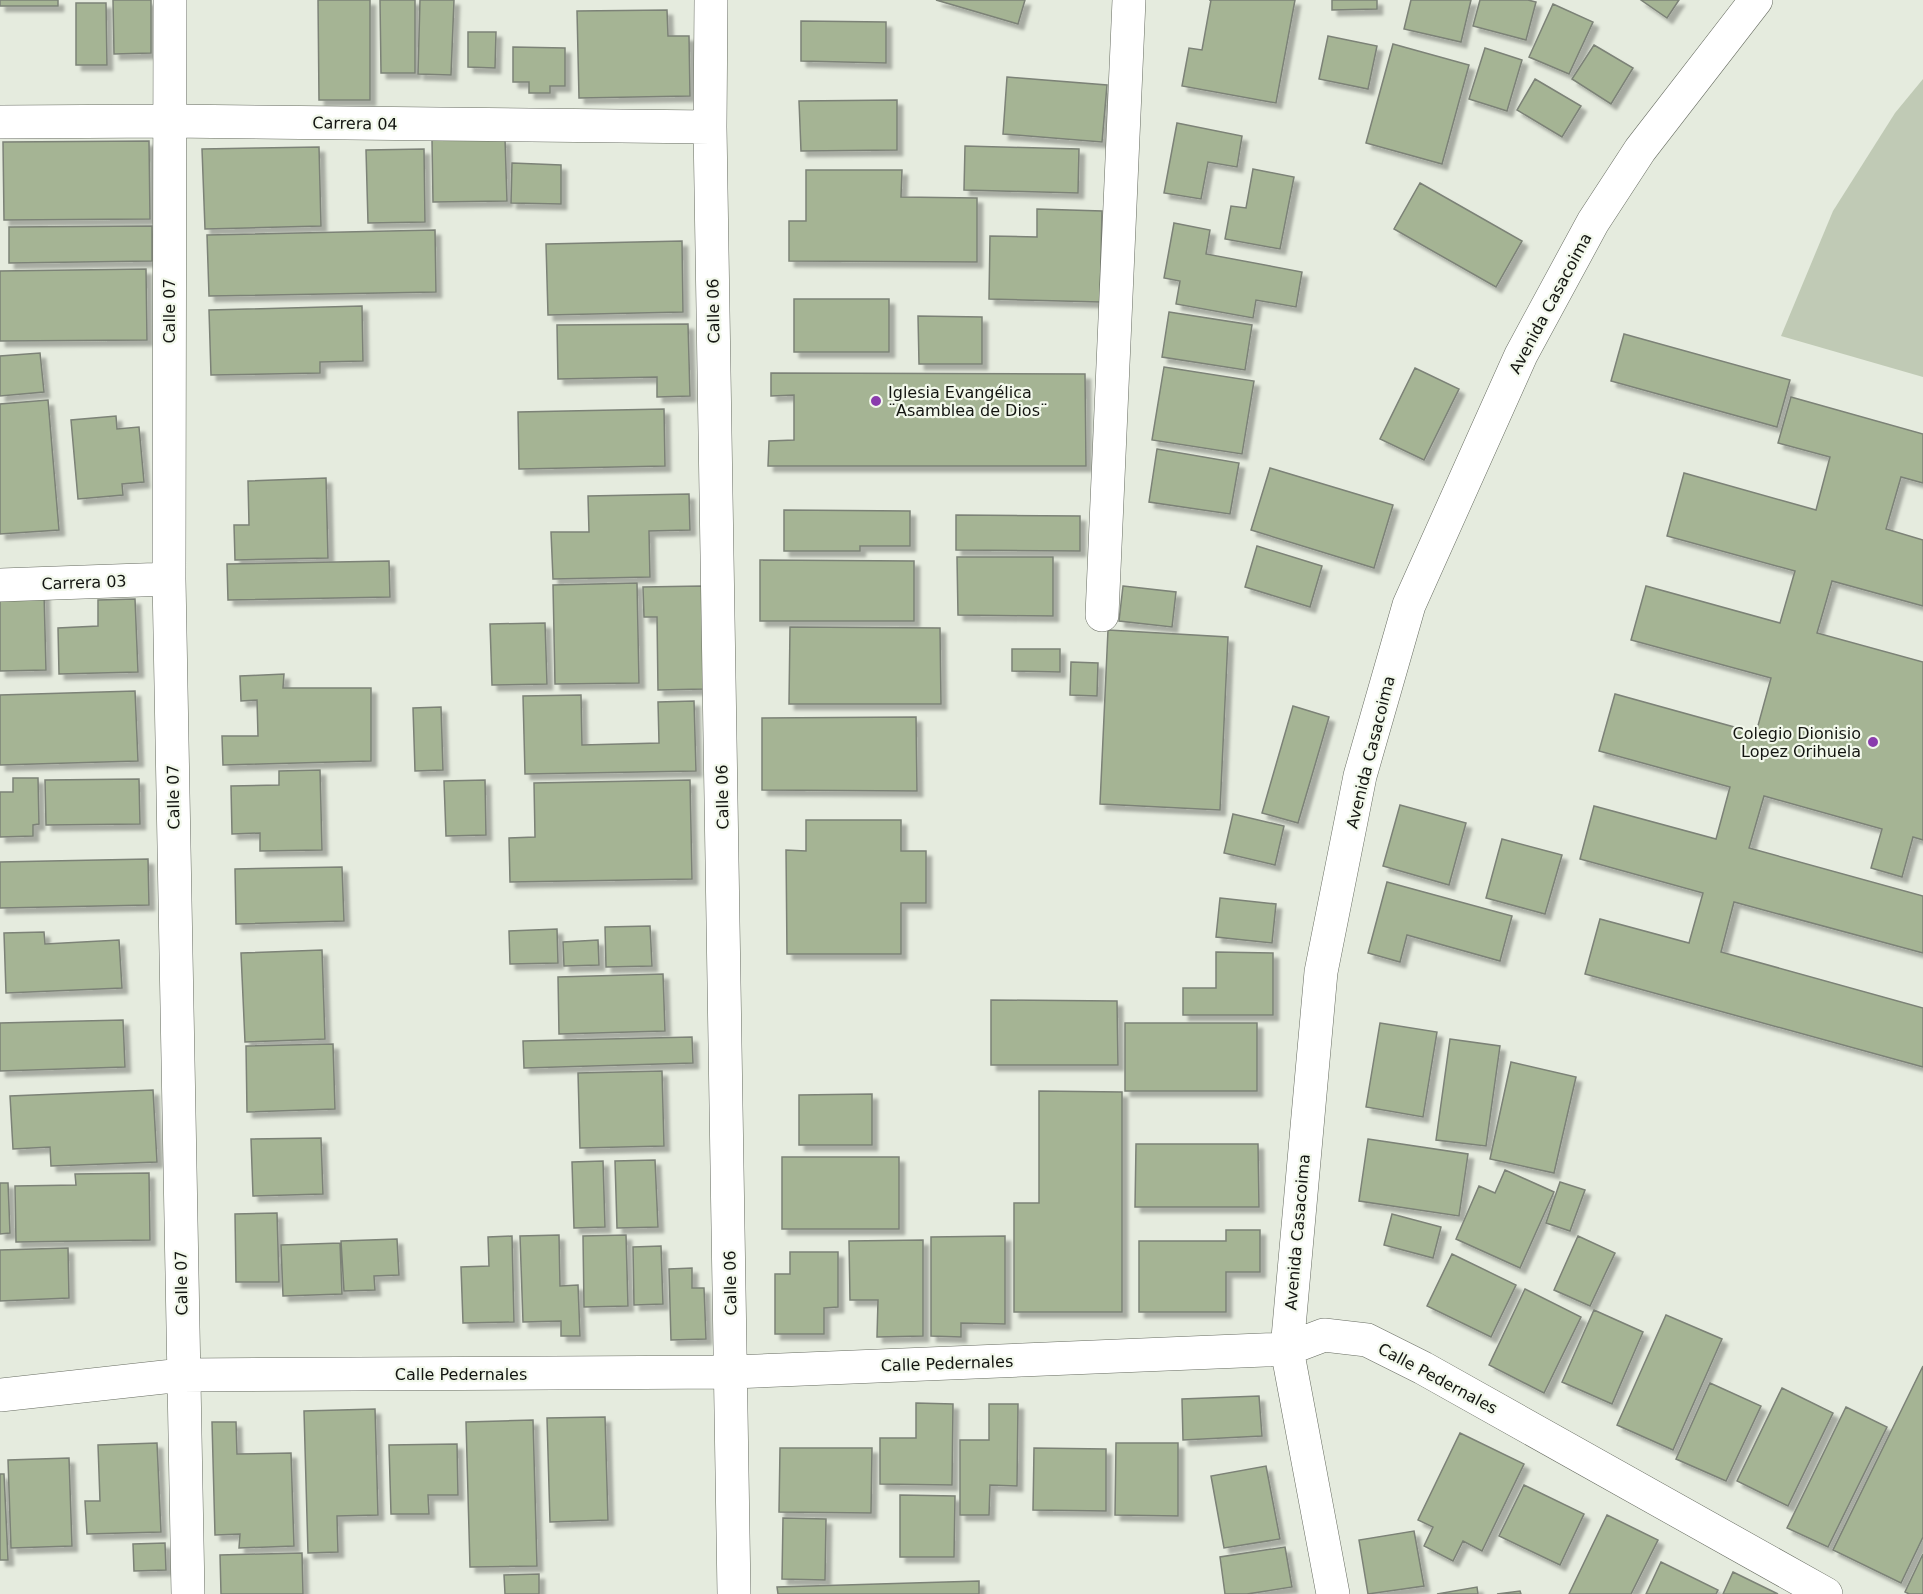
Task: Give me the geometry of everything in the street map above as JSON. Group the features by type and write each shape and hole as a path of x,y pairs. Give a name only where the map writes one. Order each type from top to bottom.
{"street":[{"name":"Calle 07","path":"170,0 169,579 182,1375 188,1594"},
{"name":"Calle 06","path":"711,0 710,127 734,1594"},
{"path":"1102,615 1129,0"},
{"name":"Avenida Casacoima","path":"1334,1594 1287,1349 1321,972 1360,776 1409,605 1521,355 1593,222 1640,150 1756,0"},
{"name":"Carrera 04","path":"0,122 169,121 710,127"},
{"name":"Carrera 03","path":"0,585 169,579"},
{"name":"Calle Pedernales","path":"0,1395 182,1375 732,1372 1287,1349 1324,1335 1367,1340 1423,1368 1826,1594"}],"green space":[{"path":"1923,79 1923,377 1781,336 1833,211 1895,113"}],"building":[{"path":"0,0 58,0 58,6 0,6"},
{"path":"113,0 151,0 151,53 114,54"},
{"path":"318,0 370,0 370,100 319,100"},
{"path":"380,0 415,0 415,73 381,73"},
{"path":"420,0 454,0 451,75 418,74"},
{"path":"936,0 1025,0 1018,24"},
{"path":"1211,0 1295,0 1276,103 1182,86 1189,48 1202,50"},
{"path":"1332,0 1377,0 1377,9 1332,10"},
{"path":"1411,0 1471,0 1461,42 1404,29"},
{"path":"1480,0 1536,2 1526,40 1473,26"},
{"path":"1641,0 1679,0 1667,18"},
{"path":"76,3 106,3 107,65 76,65"},
{"path":"1553,4 1593,22 1569,74 1529,57"},
{"path":"667,10 668,36 689,36 690,96 579,98 577,11"},
{"path":"801,21 886,22 886,63 801,61"},
{"path":"468,32 496,32 495,68 468,67"},
{"path":"1328,36 1377,46 1368,89 1319,79"},
{"path":"1393,44 1469,65 1442,164 1366,143"},
{"path":"1594,45 1633,68 1611,104 1572,79"},
{"path":"513,47 565,48 565,86 550,86 550,93 529,93 529,82 513,82"},
{"path":"1485,48 1522,60 1507,111 1469,99"},
{"path":"1007,77 1107,85 1102,142 1003,134"},
{"path":"1535,79 1581,106 1562,137 1517,110"},
{"path":"897,100 897,150 801,151 799,101"},
{"path":"1177,123 1242,136 1237,167 1208,162 1201,199 1164,193"},
{"path":"505,139 507,201 433,202 432,140"},
{"path":"149,141 150,219 4,220 3,142"},
{"path":"965,146 1079,149 1078,193 964,190"},
{"path":"319,147 321,226 205,229 202,149"},
{"path":"424,149 425,222 368,223 366,150"},
{"path":"512,163 561,165 561,204 511,203"},
{"path":"1253,169 1294,177 1280,249 1225,239 1231,206 1246,208"},
{"path":"806,170 902,170 901,197 977,198 977,262 789,261 789,221 806,221"},
{"path":"1420,183 1522,241 1496,287 1394,229"},
{"path":"1037,209 1102,211 1100,302 989,299 990,236 1037,237"},
{"path":"1174,223 1210,230 1206,254 1302,272 1296,307 1256,300 1253,318 1176,304 1180,281 1164,278"},
{"path":"152,226 152,261 9,263 9,227"},
{"path":"435,230 436,292 209,296 207,235"},
{"path":"682,241 683,312 548,315 546,244"},
{"path":"146,269 147,340 0,341 0,271"},
{"path":"794,299 889,299 889,352 794,352"},
{"path":"362,306 363,361 320,362 320,373 211,375 209,310"},
{"path":"1169,312 1252,325 1245,370 1162,357"},
{"path":"918,316 982,317 982,364 919,364"},
{"path":"688,324 690,396 657,397 657,377 558,379 557,325"},
{"path":"1624,334 1790,380 1777,427 1611,381"},
{"path":"40,353 44,392 0,396 0,356"},
{"path":"1164,367 1254,381 1242,454 1152,440"},
{"path":"1415,368 1459,389 1424,460 1380,439"},
{"path":"771,373 1085,374 1086,466 768,466 769,441 794,440 794,395 771,396"},
{"path":"1791,397 1923,434 1923,483 1901,477 1886,529 1923,540 1923,606 1832,581 1817,633 1923,662 1923,840 1913,837 1902,877 1871,868 1882,829 1764,796 1749,848 1923,896 1923,953 1734,902 1721,952 1923,1008 1923,1067 1585,974 1600,919 1689,943 1703,893 1580,859 1594,806 1716,839 1730,787 1599,751 1615,694 1756,733 1771,678 1631,640 1646,586 1780,623 1795,571 1667,536 1684,473 1816,510 1830,457 1778,443"},
{"path":"48,400 59,530 0,534 0,404"},
{"path":"664,409 665,466 519,469 518,412"},
{"path":"116,416 117,429 139,427 144,482 122,484 123,495 78,499 71,420"},
{"path":"1157,449 1239,463 1230,514 1149,502"},
{"path":"1270,468 1393,505 1374,568 1251,530"},
{"path":"326,478 328,558 235,560 234,525 249,525 248,481"},
{"path":"689,494 690,530 649,531 650,577 553,579 551,532 589,532 588,496"},
{"path":"784,510 910,511 910,546 860,546 860,551 784,551"},
{"path":"956,515 1080,516 1080,551 956,550"},
{"path":"1257,546 1322,566 1310,607 1245,587"},
{"path":"957,557 1053,557 1053,616 958,615"},
{"path":"760,560 914,561 914,621 760,621"},
{"path":"389,561 390,597 228,600 227,564"},
{"path":"637,583 639,683 555,684 553,585"},
{"path":"702,586 704,689 658,690 657,617 644,617 643,587"},
{"path":"1123,586 1176,592 1172,627 1119,621"},
{"path":"44,593 46,670 0,671 0,595"},
{"path":"135,599 138,672 59,674 58,628 98,626 98,600"},
{"path":"545,623 547,684 492,685 490,624"},
{"path":"790,627 940,628 941,704 789,704"},
{"path":"1108,630 1228,637 1220,810 1100,804"},
{"path":"1012,649 1060,649 1060,672 1012,671"},
{"path":"1071,662 1098,663 1097,696 1070,695"},
{"path":"284,674 283,688 371,688 371,761 223,765 222,736 258,736 257,700 241,701 240,676"},
{"path":"135,691 138,761 0,765 0,695"},
{"path":"581,695 582,745 659,743 658,702 694,701 696,771 525,774 523,696"},
{"path":"1293,706 1329,717 1298,823 1262,813"},
{"path":"441,707 443,770 415,771 413,708"},
{"path":"916,717 917,791 762,790 762,718"},
{"path":"320,770 322,850 260,851 260,833 232,834 231,786 279,785 279,771"},
{"path":"13,778 38,778 39,824 33,825 33,836 0,837 0,792 13,792"},
{"path":"139,779 140,824 46,825 45,780"},
{"path":"485,780 486,835 446,836 444,781"},
{"path":"690,780 692,879 510,882 509,838 535,837 534,783"},
{"path":"1400,805 1466,823 1449,885 1383,866"},
{"path":"1233,814 1284,826 1275,865 1224,853"},
{"path":"806,820 901,820 901,851 926,851 926,903 901,903 901,954 787,954 786,850 806,851"},
{"path":"1502,839 1562,855 1545,914 1486,898"},
{"path":"148,859 149,905 0,908 0,862"},
{"path":"342,867 344,921 236,924 235,869"},
{"path":"1387,882 1512,916 1500,961 1407,935 1400,962 1368,953"},
{"path":"1220,898 1276,904 1272,943 1216,937"},
{"path":"650,926 652,966 606,967 605,927"},
{"path":"557,929 558,963 510,964 509,931"},
{"path":"44,932 45,944 119,940 122,988 6,993 4,933"},
{"path":"598,940 599,965 564,966 563,942"},
{"path":"322,950 325,1039 245,1042 241,953"},
{"path":"1216,952 1273,953 1273,1015 1183,1015 1183,988 1216,988"},
{"path":"663,974 665,1031 559,1034 558,977"},
{"path":"991,1000 1117,1001 1118,1065 991,1065"},
{"path":"123,1020 125,1067 0,1071 0,1023"},
{"path":"1125,1023 1257,1023 1257,1091 1125,1091"},
{"path":"1380,1023 1437,1032 1423,1117 1366,1107"},
{"path":"692,1037 693,1063 524,1068 523,1041"},
{"path":"1450,1039 1500,1046 1486,1146 1436,1140"},
{"path":"333,1044 335,1109 247,1112 246,1046"},
{"path":"1511,1062 1576,1077 1554,1173 1490,1159"},
{"path":"662,1071 664,1146 580,1148 578,1073"},
{"path":"153,1090 157,1162 51,1166 50,1147 13,1149 10,1096"},
{"path":"1039,1091 1122,1092 1122,1312 1014,1312 1014,1203 1039,1203"},
{"path":"872,1094 872,1145 799,1145 799,1095"},
{"path":"321,1138 323,1194 253,1196 251,1139"},
{"path":"1368,1139 1468,1154 1459,1216 1359,1201"},
{"path":"1136,1144 1258,1144 1259,1207 1135,1207"},
{"path":"782,1157 899,1157 899,1229 782,1229"},
{"path":"655,1160 658,1227 617,1228 615,1161"},
{"path":"603,1161 605,1227 574,1228 572,1162"},
{"path":"1505,1170 1554,1192 1520,1268 1456,1239 1479,1186 1495,1193"},
{"path":"149,1173 150,1240 16,1242 15,1186 76,1185 75,1174"},
{"path":"1560,1182 1585,1190 1570,1231 1546,1223"},
{"path":"0,1183 8,1183 10,1233 0,1234"},
{"path":"277,1213 279,1282 236,1282 235,1214"},
{"path":"1392,1214 1441,1227 1433,1258 1384,1245"},
{"path":"1226,1230 1260,1230 1260,1272 1226,1272 1226,1312 1139,1312 1139,1241 1226,1241"},
{"path":"559,1235 560,1286 578,1285 580,1336 561,1336 561,1321 523,1322 520,1236"},
{"path":"626,1235 628,1306 584,1307 583,1236"},
{"path":"512,1236 514,1322 463,1323 461,1267 489,1266 488,1237"},
{"path":"1005,1236 1005,1324 961,1323 961,1337 931,1336 931,1237"},
{"path":"1578,1236 1615,1253 1590,1306 1554,1290"},
{"path":"397,1239 399,1275 374,1276 375,1290 344,1291 341,1241"},
{"path":"923,1240 923,1336 877,1337 878,1300 850,1300 849,1241"},
{"path":"340,1243 342,1294 283,1296 281,1245"},
{"path":"661,1246 663,1304 634,1305 633,1247"},
{"path":"68,1248 69,1298 0,1301 0,1250"},
{"path":"790,1252 838,1252 838,1307 824,1308 824,1334 775,1334 775,1274 790,1274"},
{"path":"1452,1254 1516,1285 1491,1337 1427,1306"},
{"path":"692,1268 692,1288 704,1288 706,1339 671,1340 669,1269"},
{"path":"1525,1289 1581,1317 1544,1393 1489,1365"},
{"path":"1594,1310 1643,1332 1612,1404 1562,1382"},
{"path":"1666,1315 1722,1339 1673,1450 1617,1425"},
{"path":"1923,1366 1923,1537 1901,1583 1833,1550"},
{"path":"1710,1383 1761,1406 1726,1481 1676,1459"},
{"path":"1782,1388 1833,1413 1788,1506 1737,1481"},
{"path":"1259,1396 1262,1436 1183,1440 1182,1399"},
{"path":"916,1403 953,1404 952,1485 880,1484 880,1438 916,1438"},
{"path":"989,1404 1018,1404 1017,1486 990,1485 989,1515 960,1515 960,1440 989,1440"},
{"path":"1846,1407 1887,1427 1828,1547 1787,1528"},
{"path":"375,1409 378,1515 337,1516 338,1552 308,1553 304,1411"},
{"path":"605,1417 608,1520 550,1522 547,1418"},
{"path":"533,1420 537,1566 470,1567 466,1422"},
{"path":"212,1422 236,1422 237,1454 291,1453 294,1546 239,1548 240,1534 215,1535"},
{"path":"1460,1433 1524,1464 1482,1551 1463,1541 1453,1561 1424,1546 1433,1527 1418,1520"},
{"path":"157,1443 161,1532 87,1534 85,1501 100,1501 98,1445"},
{"path":"1116,1443 1178,1443 1178,1516 1115,1515"},
{"path":"457,1444 458,1495 428,1495 429,1514 391,1514 389,1445"},
{"path":"780,1448 872,1448 871,1513 779,1512"},
{"path":"1034,1448 1106,1449 1106,1511 1033,1510"},
{"path":"69,1458 72,1546 11,1548 8,1460"},
{"path":"1266,1466 1280,1539 1224,1548 1211,1476"},
{"path":"0,1474 4,1474 8,1560 0,1560"},
{"path":"1524,1485 1584,1514 1560,1565 1499,1536"},
{"path":"900,1495 955,1496 954,1557 900,1557"},
{"path":"1607,1515 1658,1540 1631,1594 1569,1594"},
{"path":"783,1518 826,1519 825,1580 782,1579"},
{"path":"1414,1531 1424,1586 1368,1594 1359,1540"},
{"path":"165,1543 166,1570 134,1571 133,1544"},
{"path":"1285,1547 1292,1587 1247,1594 1225,1594 1220,1557"},
{"path":"302,1553 303,1594 221,1594 220,1555"},
{"path":"1923,1554 1923,1594 1909,1594 1905,1592"},
{"path":"1661,1562 1718,1590 1716,1594 1646,1594"},
{"path":"1733,1572 1778,1594 1723,1594"},
{"path":"539,1574 539,1594 505,1594 504,1575"},
{"path":"979,1581 979,1594 778,1594 777,1587"},
{"path":"1477,1587 1478,1594 1437,1594"},
{"path":"1520,1591 1521,1594 1497,1594"}],"place":[{"name":"Iglesia Evangélica ¨Asamblea de Dios¨","path":"876,401"},
{"name":"Colegio Dionisio Lopez Orihuela","path":"1873,742"}]}
